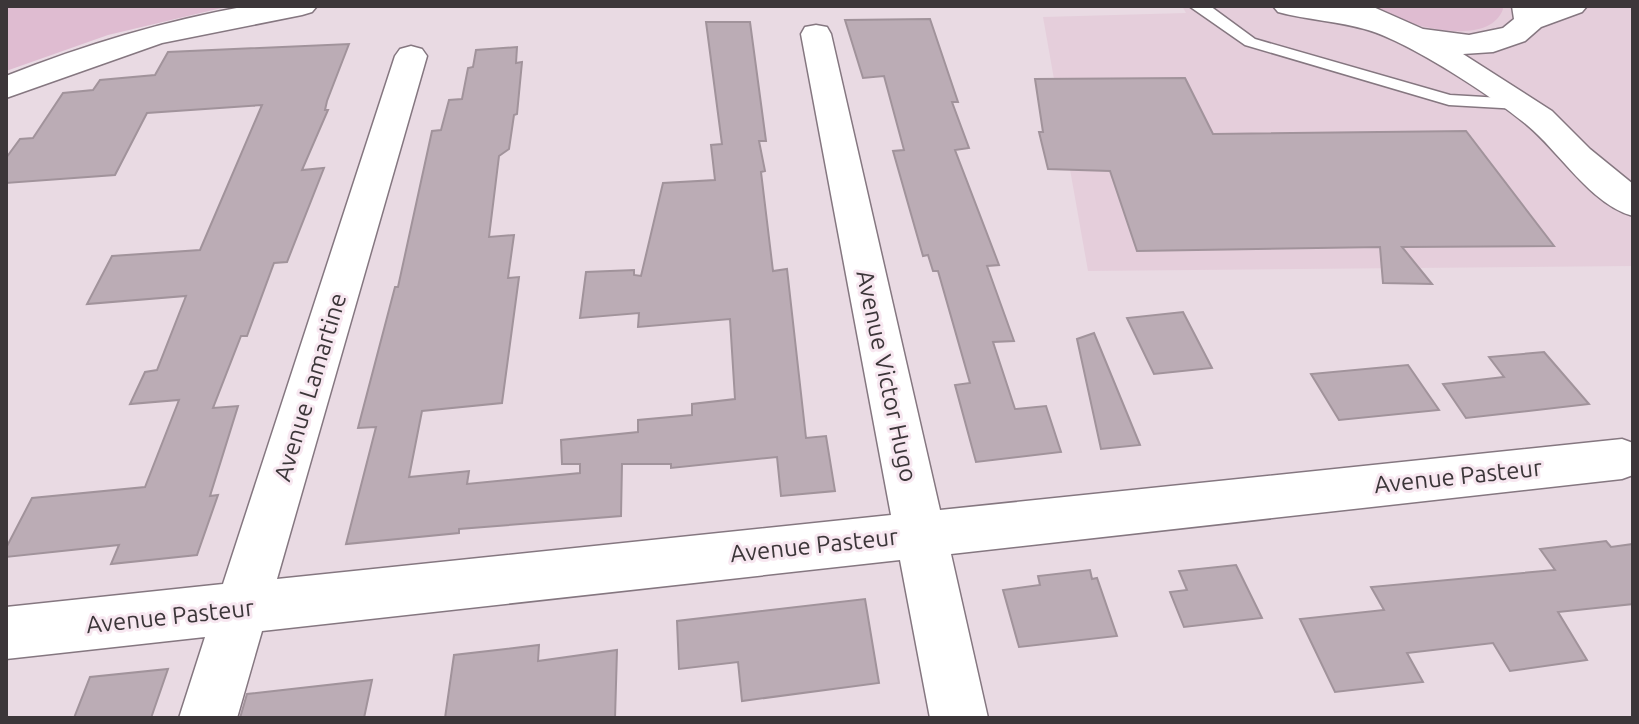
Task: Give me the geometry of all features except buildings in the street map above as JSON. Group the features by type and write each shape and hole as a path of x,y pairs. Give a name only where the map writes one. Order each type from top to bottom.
{"street":[{"path":"6,88 112,47 210,20 302,6"},
{"path":"1288,6 1376,20 1458,44 1506,40 1527,61 1577,157 1633,204"},
{"path":"1376,20 1462,66 1527,61 1572,6"},
{"name":"Avenue Victor Hugo","path":"816,34 959,718"},
{"name":"Avenue Lamartine","path":"208,718 411,56"},
{"name":"Avenue Pasteur","path":"6,633 1622,459"}],"lane":[{"path":"1196,6 1216,14 1231,32 1250,42 1449,100 1527,61"}],"shaded area":[{"path":"6,6 230,6 108,35 6,71"},
{"path":"1182,6 1633,6 1633,266 1088,271 1043,17 1186,13"},
{"path":"1372,6 1502,6 1503,9 1494,21 1463,31 1422,26"}]}
